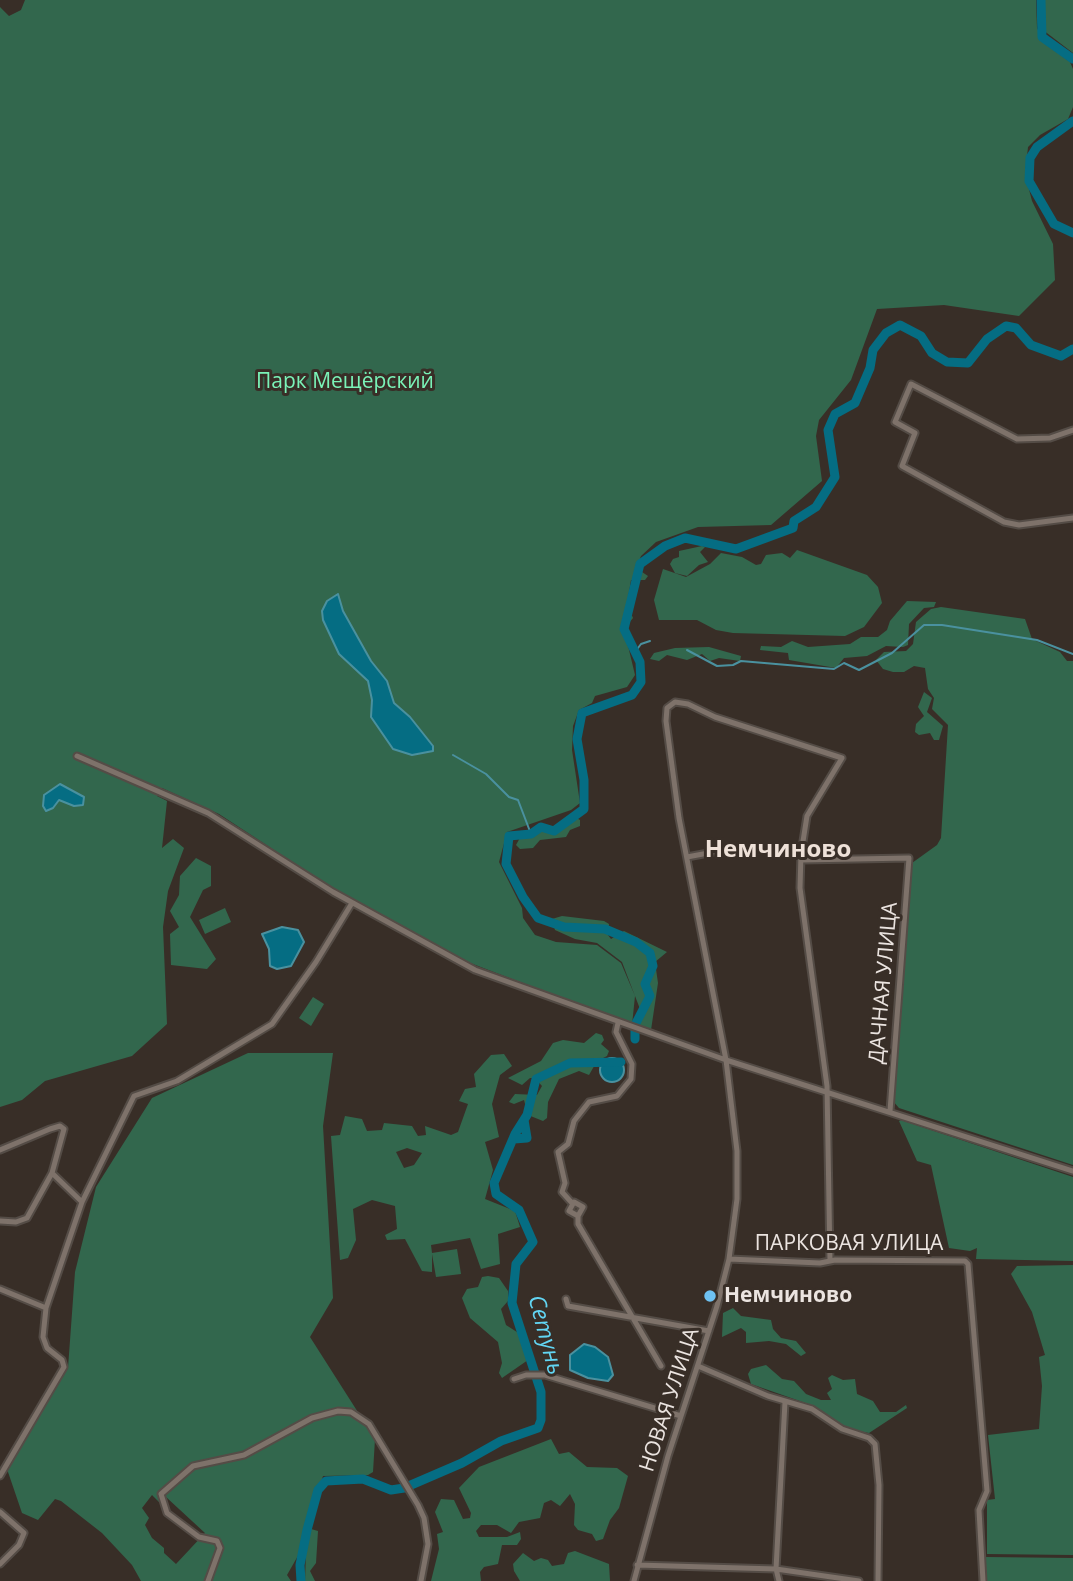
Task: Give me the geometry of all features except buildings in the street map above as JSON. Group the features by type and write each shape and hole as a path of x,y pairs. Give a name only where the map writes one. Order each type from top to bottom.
{"street":[{"path":"1073,429 1050,438 1017,439 911,384 895,422 915,433 902,466 1004,522 1020,525 1071,519 1073,527"},
{"name":"НОВАЯ УЛИЦА","path":"634,1581 729,1258 737,1182 726,1060 687,857 666,721 666,711 675,702 688,704 715,717 842,758 830,782 811,807 802,849"},
{"path":"77,756 208,813 352,903 457,962 618,1023 726,1060 827,1090 1073,1171"},
{"path":"687,857 719,851 802,849 802,907 827,1090 830,1261"},
{"name":"ДАЧНАЯ УЛИЦА","path":"801,860 909,858 890,1111"},
{"path":"0,1476 64,1367 62,1360 47,1348 43,1337 46,1308 82,1202 134,1096 177,1081 272,1024 316,962 352,903"},
{"path":"618,1023 616,1032 632,1064 631,1079 617,1096 589,1102 575,1121 568,1144 558,1152 565,1183 562,1192 572,1203 582,1205 578,1224 661,1366"},
{"path":"0,1150 50,1129 63,1127 65,1132 52,1173 27,1218 16,1222 0,1221"},
{"path":"52,1173 82,1202"},
{"path":"572,1203 569,1211 578,1216"},
{"name":"ПАРКОВАЯ УЛИЦА","path":"729,1258 820,1263 952,1260 968,1264 988,1491 979,1510 982,1581"},
{"path":"0,1289 46,1308"},
{"path":"566,1299 568,1306 709,1331"},
{"path":"698,1366 785,1402 812,1409 842,1429 869,1438 875,1444 879,1485 878,1581"},
{"path":"513,1379 526,1375 545,1375 681,1416"},
{"path":"779,1581 776,1569 785,1402"},
{"path":"208,1581 220,1548 217,1541 199,1537 167,1513 161,1499 165,1489 193,1466 244,1455 312,1418 338,1411 351,1412 369,1424 418,1505 424,1518 428,1544 421,1581"},
{"path":"0,1512 24,1533 19,1545 0,1564"},
{"path":"637,1565 776,1569 859,1581"}],"green space":[{"name":"Парк Мещёрский","path":"25,0 1036,0 1037,28 1046,44 1070,62 1073,69 1073,107 1068,119 1040,135 1028,147 1025,174 1032,201 1053,244 1055,280 1019,316 944,305 877,309 851,380 819,420 816,436 822,481 771,525 698,527 656,542 641,556 636,568 648,576 645,580 631,580 627,604 633,618 624,629 635,675 627,687 595,696 592,703 579,710 573,726 572,750 580,803 571,810 507,832 499,862 522,908 523,918 535,935 556,942 597,945 621,963 635,996 632,1025 452,956 332,888 219,814 162,788 157,796 167,801 162,848 173,839 184,848 168,891 163,927 167,1024 132,1056 45,1081 22,1100 0,1107 0,7 9,16 21,10"},
{"path":"1044,0 1073,0 1073,53 1043,30 1041,8"},
{"path":"705,547 700,552 708,562 699,565 687,576 675,573 670,564 673,559 679,557 679,551"},
{"path":"797,550 867,575 878,587 882,603 864,627 845,636 733,633 716,630 697,620 659,620 654,600 663,569 686,577 710,564 721,553 742,557 756,565 761,564 766,555 782,553 790,558"},
{"path":"907,601 936,602 934,607 924,608 909,624 908,645 903,647 886,646 867,656 844,658 836,668 789,660 788,653 760,650 761,646 781,647 792,641 808,647 850,644 861,637 878,637 887,630 890,621"},
{"path":"941,607 1025,619 1032,639 1060,652 1067,661 1073,661 1073,1165 899,1108 893,1101 912,863 937,845 941,838 948,725 932,709 934,698 928,689 925,668 914,666 904,672 893,672 883,669 876,660 884,652 906,651 913,644 916,622 931,609"},
{"path":"709,647 741,656 740,661 719,658 710,661 702,654 687,660 667,655 659,661 650,659 654,653 675,648"},
{"path":"924,692 932,698 927,712 943,726 939,740 934,740 930,733 919,735 915,732 916,724 924,716 918,707"},
{"path":"575,817 580,820 580,826 570,830 566,837 540,840 533,848 520,849 516,845 521,836 543,831 554,833"},
{"path":"196,858 211,866 211,886 203,890 190,917 216,959 207,969 171,965 170,934 179,927 170,911 179,895 180,876"},
{"path":"225,908 231,922 205,934 199,920"},
{"path":"562,916 604,921 609,924 608,935 611,939 624,931 667,952 655,962 658,983 651,1030 637,1024 637,1013 640,1009 622,962 597,943 575,939 555,930 552,919"},
{"path":"313,997 324,1004 311,1026 299,1018"},
{"path":"596,1033 602,1035 604,1040 601,1044 609,1051 607,1056 597,1061 589,1075 579,1071 559,1079 548,1102 547,1118 543,1121 528,1115 524,1100 514,1104 509,1102 515,1094 537,1095 542,1086 535,1078 530,1078 522,1085 508,1078 541,1061 553,1043 563,1040 584,1043"},
{"path":"248,1053 333,1053 323,1126 333,1298 310,1337 375,1439 373,1472 368,1475 323,1476 299,1554 287,1575 291,1581 141,1581 132,1565 102,1533 61,1501 55,1499 38,1520 22,1513 7,1469 68,1368 75,1272 96,1187 152,1098","holes":["152,1495 159,1502 166,1497 205,1533 176,1564 152,1538 145,1525 149,1518 142,1508"]},
{"path":"504,1054 512,1066 500,1075 492,1104 499,1137 485,1142 493,1170 485,1199 515,1211 520,1227 498,1234 500,1264 481,1269 470,1238 431,1245 432,1253 457,1249 461,1274 436,1277 432,1254 432,1272 422,1271 405,1239 387,1240 385,1235 397,1229 395,1206 372,1200 353,1209 356,1240 348,1258 340,1260 331,1136 340,1135 345,1116 362,1119 367,1131 382,1130 384,1123 412,1126 418,1136 426,1135 425,1126 451,1135 458,1132 468,1104 459,1101 465,1089 476,1087 474,1074 491,1055","holes":["407,1148 422,1153 414,1165 404,1168 396,1152"]},
{"path":"899,1121 1073,1177 1073,1261 976,1259 977,1248 970,1251 949,1248 931,1165 917,1161"},
{"path":"1073,1265 1073,1555 987,1554 987,1500 995,1499 988,1435 1039,1429 1042,1386 1039,1357 1045,1355 1032,1312 1011,1274 1017,1266"},
{"path":"482,1277 499,1278 508,1291 508,1301 501,1309 506,1325 520,1334 528,1354 528,1360 502,1378 499,1373 502,1363 498,1342 470,1318 462,1298 467,1289 478,1287"},
{"path":"733,1308 741,1316 771,1320 773,1329 781,1338 796,1341 806,1353 801,1356 786,1344 769,1341 746,1343 746,1332 741,1328 722,1337 723,1313"},
{"path":"766,1365 782,1379 794,1381 806,1394 821,1400 831,1400 827,1393 832,1389 828,1378 832,1375 843,1380 855,1379 857,1394 873,1401 880,1412 896,1412 906,1405 907,1408 869,1433 847,1429 814,1406 751,1384 748,1374 751,1369"},
{"path":"551,1439 559,1454 569,1452 587,1467 617,1468 628,1476 619,1508 610,1520 603,1539 596,1541 592,1534 578,1530 574,1525 575,1504 570,1494 560,1506 551,1500 544,1503 540,1518 519,1522 511,1533 497,1525 481,1525 476,1531 479,1537 507,1537 520,1532 521,1539 517,1545 502,1545 498,1564 484,1567 480,1572 481,1581 431,1581 439,1549 437,1534 443,1532 435,1512 441,1499 454,1500 463,1519 470,1518 471,1513 459,1488 479,1467"},
{"path":"311,1529 318,1531 316,1563 310,1571 315,1581 305,1581 306,1552"},
{"path":"575,1551 609,1564 610,1581 520,1581 514,1571 513,1564 523,1553 534,1561 541,1558 548,1560 552,1566 564,1564 568,1553"},
{"path":"986,1557 1073,1558 1073,1581 986,1581"}],"water":[{"path":"338,594 343,611 371,661 387,681 394,703 410,717 433,746 433,751 412,755 393,749 371,717 372,700 368,681 339,654 323,620 322,611 327,601"},
{"path":"60,784 84,797 83,805 74,806 59,800 53,808 46,811 43,806 44,795"},
{"path":"282,927 298,930 304,942 291,966 277,969 270,966 269,949 262,934"},
{"path":"612,1058 621,1061 624,1070 621,1079 612,1082 603,1079 600,1070 603,1061"},
{"path":"584,1344 595,1347 608,1357 613,1375 608,1381 588,1378 570,1370 570,1355"}],"waterway":[{"name":"Сетунь","path":"1041,0 1042,37 1073,59"},
{"name":"Сетунь","path":"1073,121 1037,147 1030,158 1029,181 1054,224 1073,233"},
{"name":"Сетунь","path":"635,1039 635,1025 650,996 645,984 653,966 650,953 636,942 605,929 564,927 538,918 523,897 506,864 509,836 531,834 541,827 554,831 584,809 584,780 577,739 582,713 632,695 641,682 640,662 624,629 640,564 665,546 685,538 736,549 793,528 794,521 816,507 835,477 828,430 835,414 855,403 870,368 873,350 886,333 900,325 921,336 932,353 947,362 968,363 987,339 1006,326 1016,328 1031,345 1061,356 1073,349"},
{"path":"687,650 717,666 733,665 741,661 834,669 844,663 859,670 892,653 924,625 942,625 1037,640 1073,654"},
{"path":"635,652 641,644 650,641"},
{"path":"453,755 486,774 509,797 518,800 531,834"},
{"name":"Сетунь","path":"301,1581 300,1565 307,1530 318,1490 326,1481 363,1479 391,1490 404,1488 462,1463 501,1441 538,1428 541,1420 541,1392 512,1303 516,1264 533,1242 519,1210 496,1194 494,1183 515,1134 527,1115 536,1079 570,1063 621,1062"},
{"path":"514,1139 527,1138 524,1120"}],"place":[{"name":"Немчиново","path":"710,1296"}],"district":[{"name":"Немчиново","path":"778,850"}]}
